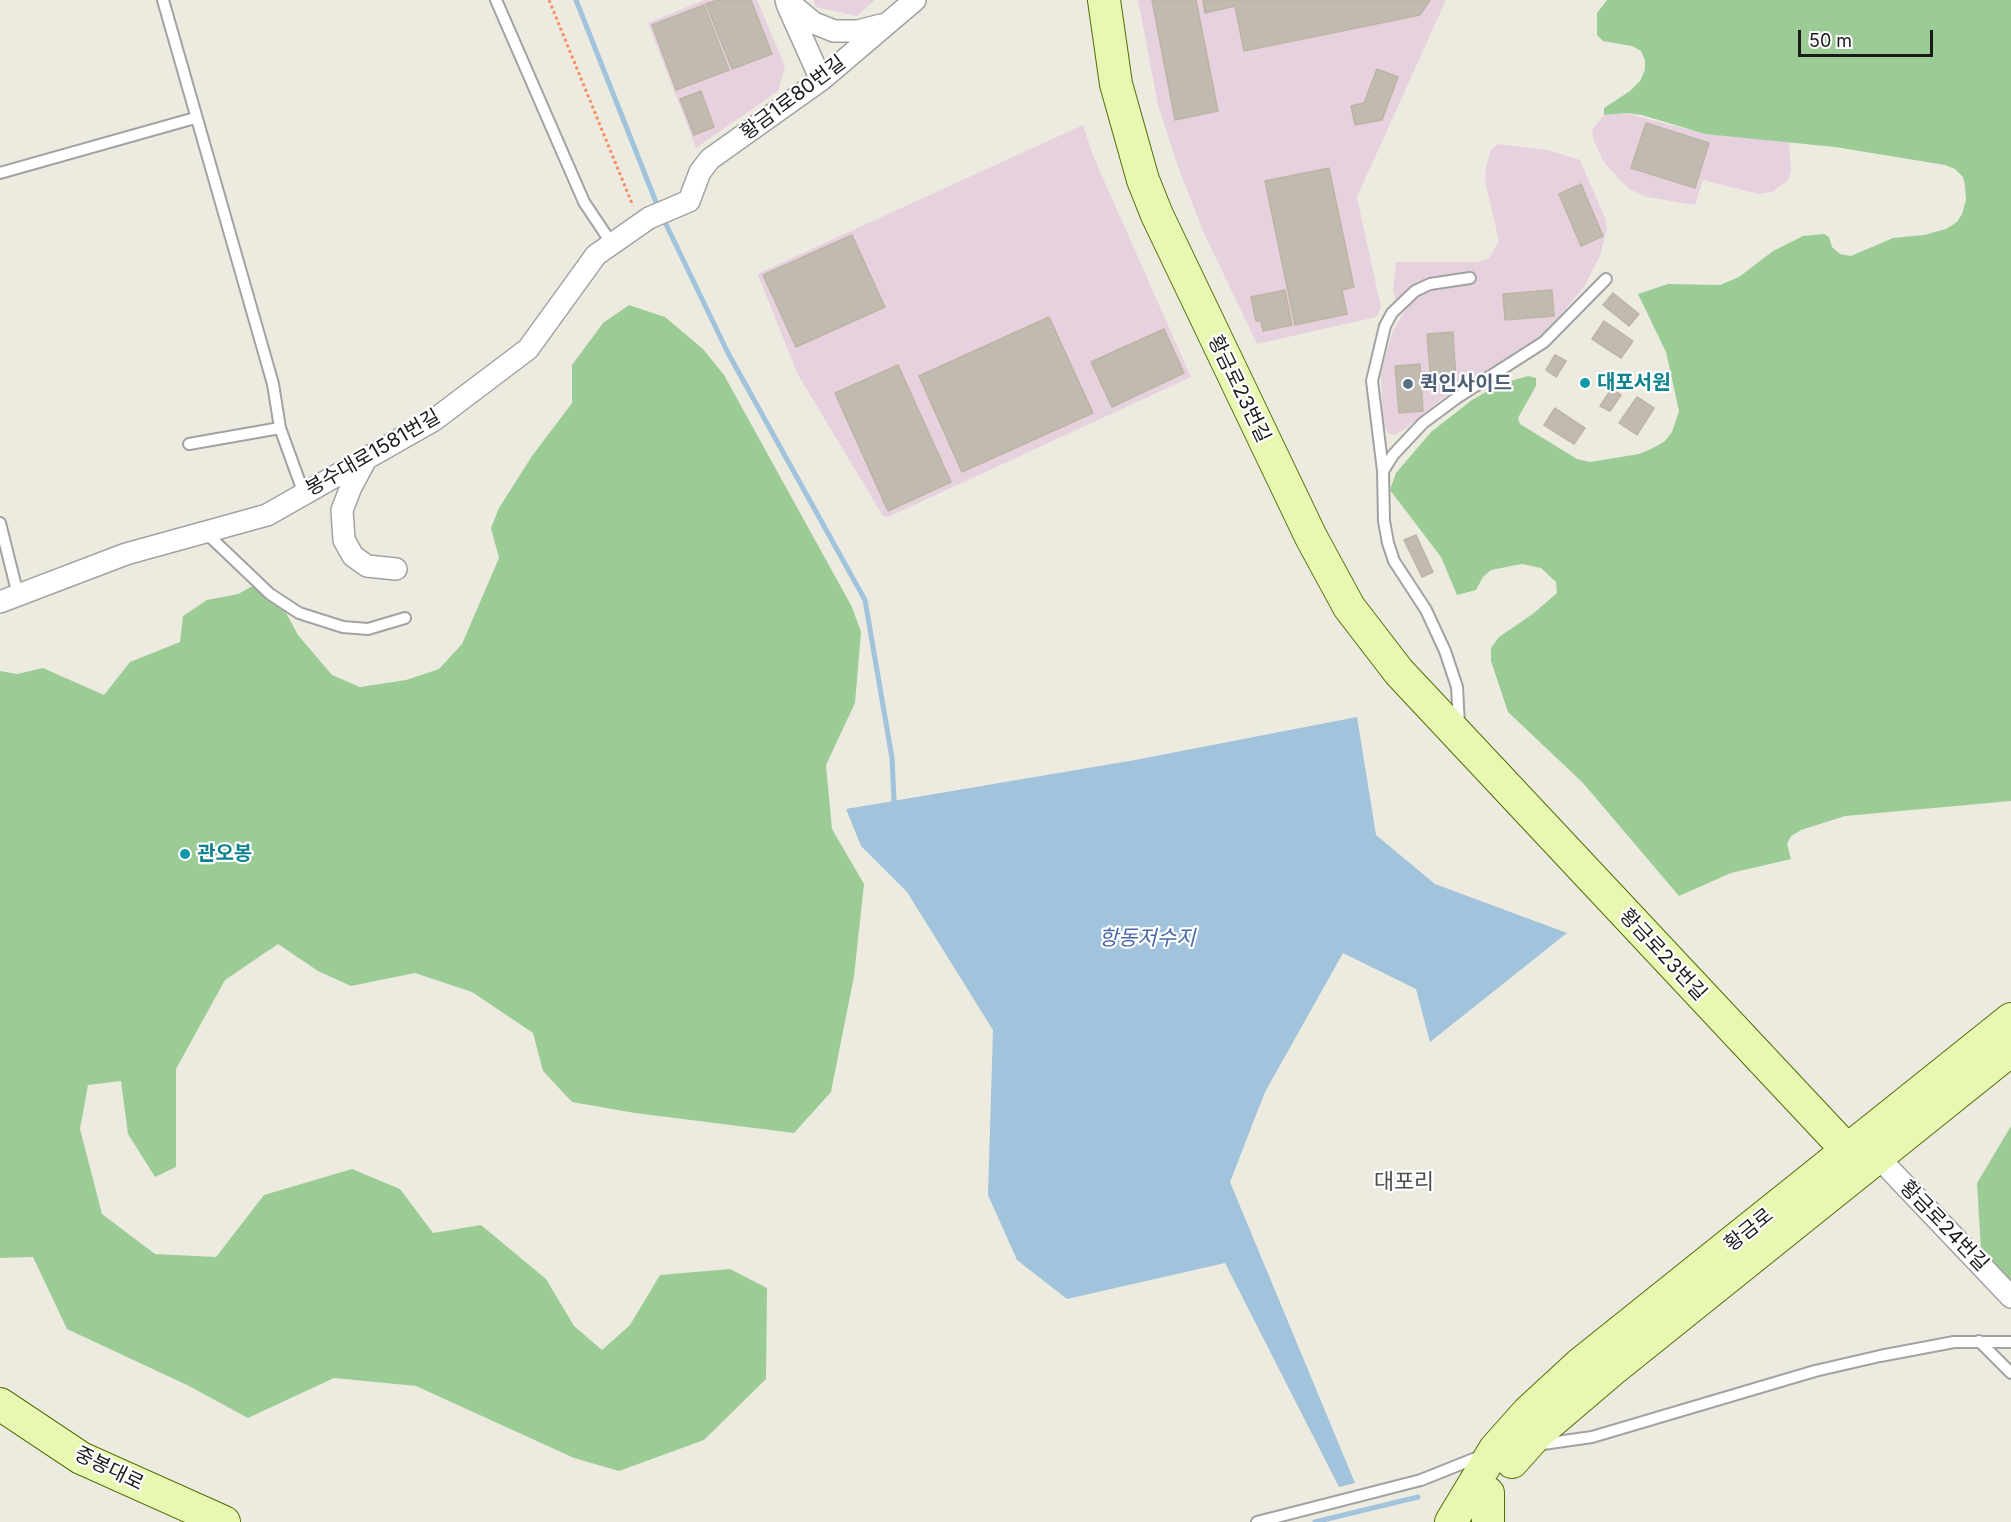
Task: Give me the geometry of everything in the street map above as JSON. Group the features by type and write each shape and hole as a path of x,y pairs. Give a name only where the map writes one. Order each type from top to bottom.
{"street":[{"path":"786,0 814,23 834,31 858,31 885,24"},
{"path":"786,0 821,80"},
{"name":"황금1로80번길","path":"683,206 689,201 700,172 710,159 821,80 915,0"},
{"name":"황금로23번길","path":"1104,0 1116,84 1143,180 1192,291 1311,537 1349,607 1399,672 1459,737 1862,1153"},
{"name":"봉수대로1581번길","path":"9,599 126,554 267,515 434,420 528,349 596,255 644,221 683,206"},
{"path":"366,459 342,510 344,540 353,556 367,566 396,569"},
{"name":"황금로","path":"1862,1153 2011,1019"},
{"name":"황금로","path":"1438,1522 1473,1511 1528,1412 1580,1364 1704,1268 1862,1153 2011,1050"},
{"name":"황금로24번길","path":"1862,1153 2011,1297"},
{"name":"중봉대로","path":"0,1404 81,1458 225,1522"}],"lane":[{"path":"163,0 273,384 280,428 304,494"},
{"path":"496,0 584,202 612,244"},
{"path":"0,173 195,118"},
{"path":"1459,737 1457,687 1445,651 1426,610 1394,561 1388,543 1384,521 1383,471 1372,381 1385,326 1392,313 1415,291 1430,284 1470,278"},
{"path":"1383,471 1393,455 1423,423 1458,397 1544,342 1606,279"},
{"path":"189,444 280,428"},
{"path":"0,523 9,599"},
{"path":"205,532 270,594 299,613 343,627 368,629 405,618"},
{"path":"1979,1341 2011,1372"},
{"name":"황금로","path":"1257,1522 1440,1474 1510,1448 1592,1437 1815,1371 1928,1346 1979,1341 2011,1342"}],"path":[{"path":"549,0 644,221"}],"shaded area":[{"path":"704,0 757,0 785,66 778,91 696,148 648,23"},
{"path":"813,0 875,0 857,16 816,7"},
{"path":"1138,0 1446,0 1357,197 1381,308 1376,317 1257,344 1203,231 1177,164 1158,105"},
{"path":"1625,113 1705,134 1789,141 1791,171 1788,180 1772,192 1759,194 1703,180 1695,205 1647,197 1629,189 1619,179 1603,161 1594,141 1592,130 1604,115"},
{"path":"1083,125 1094,158 1191,377 888,517 883,516 797,373 758,275"},
{"path":"1498,144 1547,150 1580,160 1605,218 1607,229 1600,256 1584,287 1546,332 1495,369 1443,398 1404,430 1394,435 1388,433 1383,425 1381,373 1392,333 1404,312 1395,298 1393,289 1396,262 1478,262 1489,258 1499,241 1485,181 1486,167 1491,150"}],"green space":[{"path":"1607,0 2011,0 2011,801 1845,816 1801,830 1791,836 1787,844 1791,859 1731,873 1679,896 1583,783 1508,712 1491,661 1491,648 1499,637 1534,613 1557,593 1556,582 1541,568 1522,564 1491,570 1483,577 1476,590 1457,595 1441,557 1390,490 1396,473 1431,432 1472,400 1500,384 1528,376 1536,378 1536,386 1518,418 1520,424 1577,459 1590,462 1639,454 1653,448 1665,441 1672,432 1679,411 1666,352 1638,294 1668,284 1720,285 1739,277 1773,251 1803,236 1824,234 1829,237 1832,247 1840,254 1851,256 1893,238 1924,235 1946,229 1957,222 1962,214 1966,200 1965,185 1963,177 1955,169 1945,165 1835,147 1705,134 1642,115 1625,113 1604,115 1604,108 1630,91 1640,81 1645,70 1645,60 1641,51 1632,46 1603,41 1597,35 1597,13"},
{"path":"629,305 665,317 703,349 724,375 852,607 861,632 855,703 826,765 832,829 864,884 854,976 831,1092 794,1133 635,1113 572,1102 543,1071 533,1033 472,992 415,973 351,986 318,971 278,944 225,980 176,1069 176,1167 155,1177 128,1134 121,1081 88,1085 80,1129 102,1214 155,1254 216,1257 264,1195 352,1169 400,1189 433,1233 481,1225 546,1279 574,1326 602,1350 630,1325 660,1275 730,1269 767,1288 766,1379 704,1440 619,1471 574,1458 416,1386 334,1378 248,1418 187,1385 67,1329 33,1257 0,1258 0,671 17,674 43,668 104,695 130,662 180,642 183,616 207,600 238,594 262,581 277,596 298,635 332,675 360,687 406,680 439,669 462,644 499,558 491,528 499,508 532,456 572,403 572,365 603,323"},
{"path":"2011,1126 2011,1296 1982,1266 1977,1183"}],"water":[{"name":"항동저수지","path":"1357,717 1376,835 1435,884 1567,933 1430,1042 1416,989 1343,953 1265,1092 1230,1182 1355,1483 1339,1487 1225,1263 1067,1299 1017,1260 988,1195 993,1030 907,892 861,846 846,809 1135,760"}],"building":[{"path":"717,0 751,0 772,54 732,69 706,4"},
{"path":"1152,0 1196,0 1218,111 1175,120"},
{"path":"1203,0 1430,0 1420,15 1244,51 1235,6 1205,13"},
{"path":"704,5 729,70 676,90 652,25"},
{"path":"1377,69 1398,77 1382,120 1355,125 1351,106 1364,103"},
{"path":"701,91 714,127 694,135 680,99"},
{"path":"1646,123 1709,143 1695,188 1631,168"},
{"path":"1329,168 1354,287 1342,290 1347,314 1295,325 1265,181"},
{"path":"1581,184 1603,236 1581,246 1559,194"},
{"path":"852,235 885,307 796,347 763,275"},
{"path":"1285,290 1292,325 1263,331 1261,321 1256,321 1251,297"},
{"path":"1552,290 1554,316 1505,320 1503,294"},
{"path":"1613,293 1639,314 1629,326 1603,305"},
{"path":"1049,317 1093,413 962,472 919,376"},
{"path":"1604,321 1633,341 1621,358 1592,339"},
{"path":"1164,329 1184,373 1112,407 1091,362"},
{"path":"1453,332 1456,382 1431,383 1427,334"},
{"path":"1555,355 1566,361 1556,377 1546,370"},
{"path":"1420,364 1423,411 1399,413 1395,366"},
{"path":"898,365 951,482 888,511 835,393"},
{"path":"1612,388 1621,395 1610,411 1600,406"},
{"path":"1637,397 1654,408 1637,435 1619,423"},
{"path":"1555,408 1585,428 1574,444 1544,425"},
{"path":"1416,535 1433,572 1422,577 1404,540"}],"waterway":[{"path":"576,0 658,207"},
{"path":"662,216 728,353 865,600 892,758 894,800"},
{"path":"1315,1522 1418,1497"}],"place":[{"name":"대포서원","path":"1585,383"},
{"name":"퀵인사이드","path":"1408,384"},
{"name":"관오봉","path":"185,854"}],"district":[{"name":"대포리","path":"1404,1182"}]}
